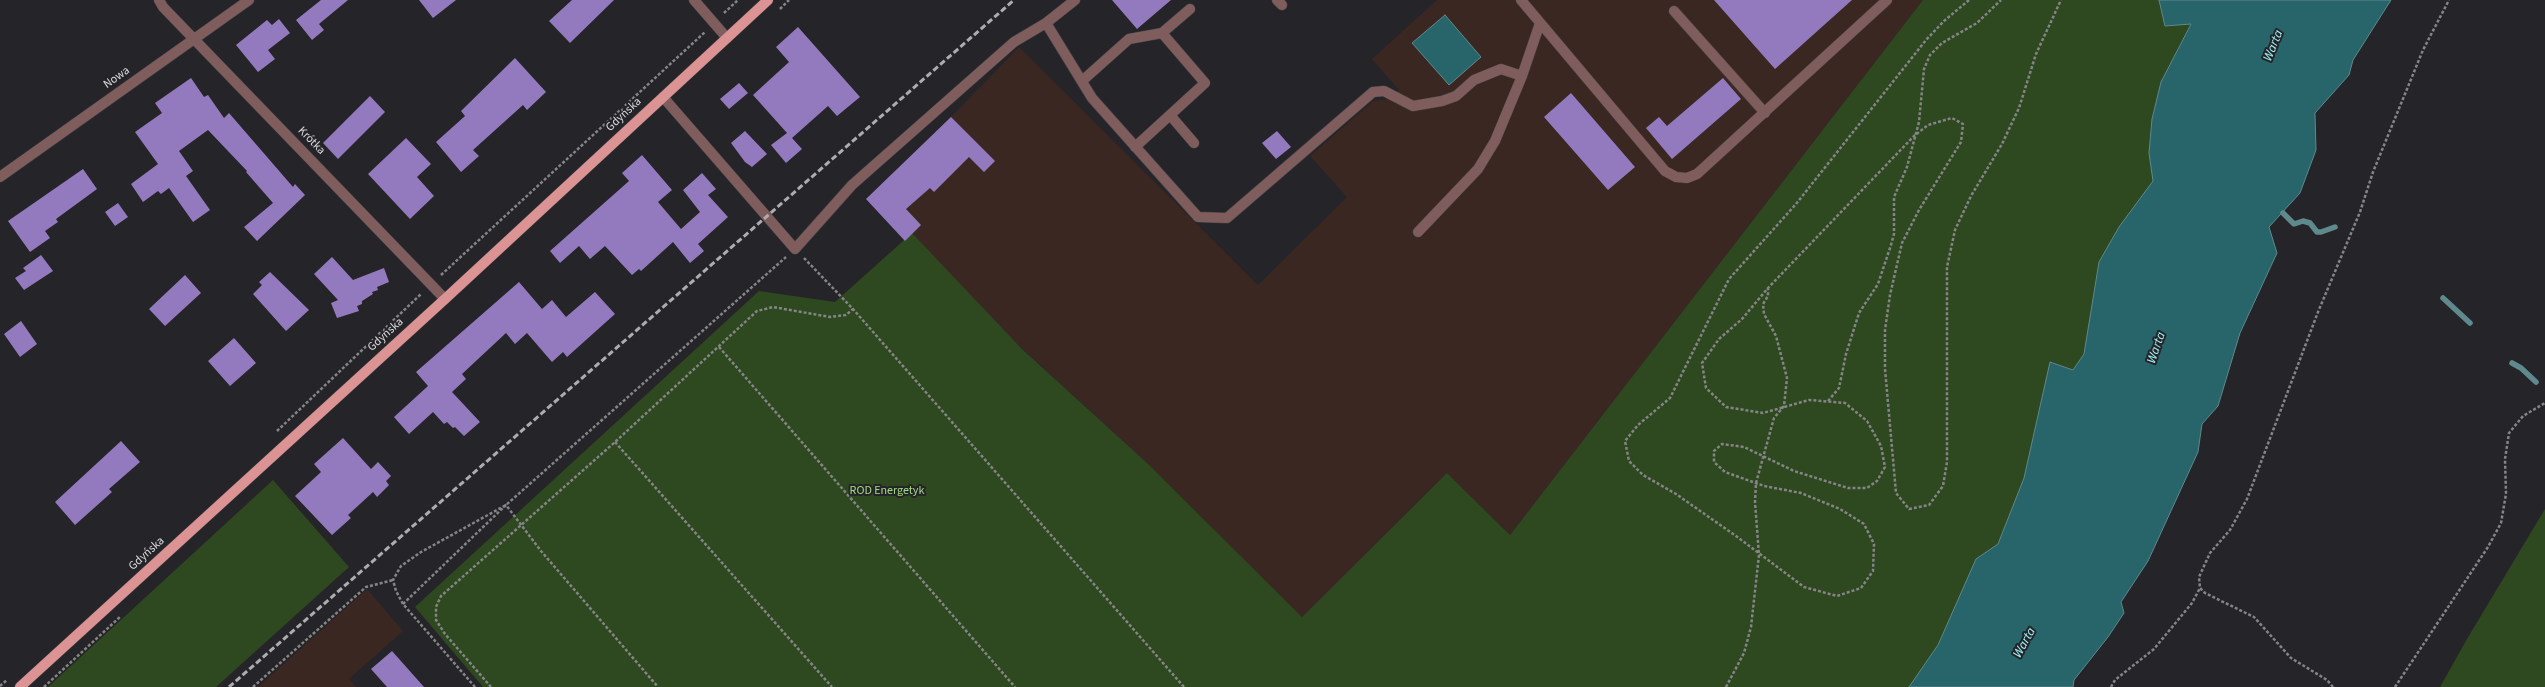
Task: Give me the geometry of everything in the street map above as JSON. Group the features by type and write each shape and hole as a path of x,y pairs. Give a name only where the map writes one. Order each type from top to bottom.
{"main road":[{"name":"Gdyńska","path":"20,687 445,299 768,0"}],"street":[{"name":"Krótka","path":"159,0 194,39 445,299"},
{"name":"Nowa","path":"0,177 249,0"},
{"path":"694,0 727,38"},
{"path":"662,97 795,249 852,185 1014,42 1046,23 1075,0"},
{"path":"1521,0 1665,171 1676,177 1687,178 1697,174 1888,0"},
{"path":"1082,81 1129,39 1162,33 1190,9"},
{"path":"1674,12 1765,113"},
{"path":"1046,23 1092,98 1198,217 1227,218 1373,92 1384,90 1413,106 1442,101 1456,96 1474,80 1501,69 1522,76"},
{"path":"1418,232 1478,169 1495,141 1522,76 1540,23"},
{"path":"1135,147 1205,83 1162,33"},
{"path":"1170,116 1194,143"}],"path":[{"path":"272,436 359,355 431,284 714,24 738,0"},
{"path":"1969,0 1944,21 1926,40 1796,204 1729,279 1670,398 1638,425 1625,441 1629,461 1643,475 1688,502 1804,587 1837,596 1861,588 1873,571 1874,544 1864,524 1840,509 1801,493 1756,483 1725,472 1714,462 1714,450 1722,444 1744,447 1765,455 1794,471 1848,488 1867,488 1877,481 1885,466 1881,446 1867,421 1845,403 1828,401 1809,400 1763,412 1726,406 1706,388 1702,363 1719,339 1742,320 1768,288 1914,136 1928,125 1952,118 1963,124 1961,142 1919,210 1902,243 1890,295 1885,330 1885,369 1896,493 1909,509 1929,505 1944,486 1947,462 1947,267 1954,230 1971,196 2002,144 2019,108 2036,54 2061,0"},
{"path":"1828,401 1840,388 1846,354 1859,313 1878,284 1891,245 1894,234 1894,197 1907,167 1914,136 1920,122 1924,69 1930,55 1942,43 1977,23 2001,0"},
{"path":"2111,687 2115,680 2154,649 2192,603 2200,588 2199,577 2210,553 2230,530 2247,499 2318,312 2346,242 2360,212 2373,172 2423,50 2448,0"},
{"path":"403,604 506,505 795,249 853,309 1184,687"},
{"path":"1726,687 1744,653 1751,627 1759,555 1755,502 1756,483 1765,455 1774,418 1784,406 1788,378 1776,336 1764,314 1763,304 1768,296 1768,288"},
{"path":"491,687 445,634 436,620 436,607 441,596 615,442 758,311 773,307 830,317 846,315 853,309"},
{"path":"719,347 1015,687"},
{"path":"2395,687 2456,597 2501,523 2506,494 2505,460 2509,433 2524,416 2545,403"},
{"path":"615,442 832,687"},
{"path":"506,505 541,551 658,687"},
{"path":"475,687 403,604 396,591 393,580 401,566 421,552 506,505"},
{"path":"253,687 366,587 393,580"},
{"path":"2200,588 2213,598 2241,608 2254,617 2291,658 2327,680 2333,687"},
{"path":"0,686 12,676"}],"shaded area":[{"path":"1437,0 1923,0 1510,535 1447,473 1302,617 1147,463 905,241 866,199 951,117 1019,47 1258,285 1347,197 1310,156 1373,101 1388,99 1399,90 1372,59"},
{"path":"367,589 403,631 349,679 356,687 258,687"}],"green space":[{"name":"ROD Energetyk","path":"1923,0 2159,0 2165,26 2191,23 2161,82 2152,119 2149,153 2153,181 2119,227 2099,262 2084,354 2073,370 2051,362 2024,478 1998,544 1976,559 1938,645 1909,687 483,687 415,607 759,291 835,302 912,233 1021,348 1147,463 1302,617 1447,473 1510,535"},
{"path":"273,480 349,567 216,687 48,687"},
{"path":"2545,509 2545,687 2440,687 2467,639"}],"water":[{"name":"Warta","path":"2159,0 2391,0 2353,60 2349,75 2315,113 2316,150 2300,193 2269,227 2277,253 2240,333 2218,406 2202,424 2198,452 2148,561 2121,602 2124,613 2108,637 2074,680 2073,687 1909,687 1938,645 1976,559 1998,544 2024,478 2050,362 2073,370 2084,354 2099,262 2119,227 2153,181 2149,153 2152,119 2161,82 2191,24 2165,26"},
{"path":"1445,15 1481,57 1449,85 1412,43"}],"building":[{"path":"321,0 348,0 319,24 324,30 312,40 296,20"},
{"path":"419,0 456,0 433,18"},
{"path":"572,0 614,0 570,43 549,21"},
{"path":"1112,0 1171,0 1137,29"},
{"path":"1714,0 1852,0 1775,69"},
{"path":"279,19 290,33 268,50 275,59 258,72 236,45 267,20 272,25"},
{"path":"798,27 860,97 837,116 828,106 792,138 802,149 786,163 771,145 787,133 753,95 789,62 776,47"},
{"path":"515,58 546,92 527,110 523,105 473,150 479,156 461,172 436,142 465,116 461,111"},
{"path":"191,78 204,97 208,95 224,118 229,113 293,187 295,184 305,195 257,241 244,227 273,203 246,172 247,171 208,130 179,151 193,171 186,176 210,210 193,222 169,188 161,194 158,191 143,202 131,184 158,164 135,132 162,113 155,103"},
{"path":"1723,78 1741,99 1672,159 1646,128 1659,117 1667,126"},
{"path":"739,83 748,93 729,109 720,99"},
{"path":"1571,93 1635,167 1608,190 1544,117"},
{"path":"370,96 385,112 338,159 323,143"},
{"path":"951,117 995,161 984,172 969,157 934,192 930,188 906,209 921,225 905,241 866,199"},
{"path":"745,131 767,154 752,167 745,162 731,143"},
{"path":"1277,131 1291,147 1276,159 1262,143"},
{"path":"406,138 431,164 417,177 434,196 410,219 368,174"},
{"path":"642,155 672,190 658,202 681,229 700,212 683,190 702,173 716,189 708,195 728,217 698,244 704,251 690,263 673,242 641,271 639,269 632,275 605,246 590,259 579,246 560,263 550,251 629,181 622,173"},
{"path":"83,169 97,189 56,219 58,222 45,231 50,238 30,252 8,221"},
{"path":"118,203 128,217 115,226 105,212"},
{"path":"41,255 53,271 24,290 15,278 26,271 23,268"},
{"path":"332,257 353,280 384,268 389,282 377,287 378,290 372,292 373,294 362,301 362,304 357,306 359,311 337,318 331,303 338,300 314,274"},
{"path":"270,272 309,310 286,331 253,294 262,285 259,282"},
{"path":"185,275 201,293 165,326 149,309"},
{"path":"519,282 542,309 552,300 566,317 595,292 615,314 567,357 563,352 552,362 527,333 515,344 506,333 462,374 466,379 452,392 480,422 464,436 455,427 453,428 447,422 444,424 433,412 409,434 394,417 428,386 416,372"},
{"path":"21,321 37,344 20,357 4,334"},
{"path":"234,338 256,363 230,386 208,361"},
{"path":"343,438 371,469 378,462 391,476 386,481 389,485 377,497 373,492 348,515 351,518 332,535 295,496 321,472 314,464"},
{"path":"121,441 140,462 109,489 112,492 75,525 55,502"},
{"path":"392,651 424,687 387,687 371,669"}],"waterway":[{"path":"2283,213 2294,224 2303,221 2310,223 2317,232 2335,227"},
{"path":"2443,298 2470,323"},
{"path":"2512,363 2521,368 2536,382"}],"railway":[{"path":"229,687 1014,0"}]}
